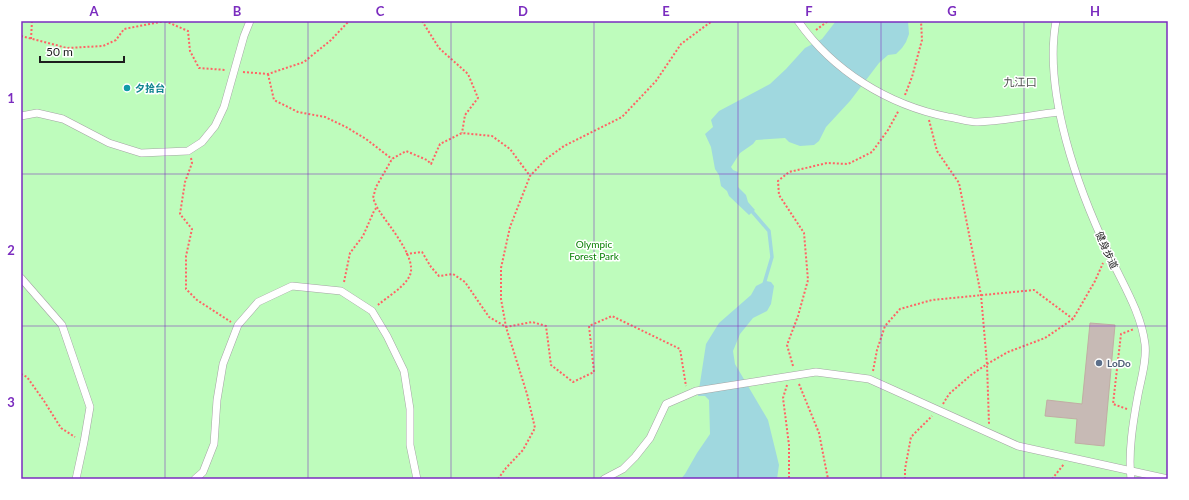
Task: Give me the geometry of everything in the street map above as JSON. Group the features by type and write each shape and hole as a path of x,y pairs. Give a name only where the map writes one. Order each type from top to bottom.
{"street":[{"path":"21,116 37,113 63,119 109,143 141,153 188,151 202,142 215,126 224,107 244,36 250,21"},
{"path":"798,21 811,38 835,63 853,76 880,93 927,112 976,122 1059,112"},
{"name":"健身步道","path":"1056,21 1054,30 1054,65 1059,112 1070,153 1088,205 1108,253 1138,316 1145,344 1144,366 1132,428 1131,479"},
{"path":"21,278 62,325 90,406 76,479"},
{"path":"195,479 203,472 214,444 217,400 224,364 238,325 258,302 292,286 341,291 372,311 387,336 404,371 410,409 410,444 417,479"},
{"path":"604,479 623,469 635,458 650,438 666,404 696,391 816,372 872,380 1018,446 1168,479"}],"path":[{"path":"31,39 32,21"},
{"path":"21,36 67,48 103,46 116,40 124,29 165,21 188,31 190,51 198,68 268,74 304,62 331,40 349,21"},
{"path":"422,21 440,48 468,74 478,98 465,115 462,133"},
{"path":"498,479 523,450 534,428 527,394 506,327 501,299 501,268 510,227 530,176 546,159 564,146 622,117 656,81 682,44 712,21"},
{"path":"811,38 828,21"},
{"path":"828,479 819,433 792,376 787,345 798,316 808,280 804,233 779,195 778,181 788,172 827,163 848,164 872,152 888,130 902,103 912,77 922,40 921,21"},
{"path":"268,74 274,100 298,112 326,117 366,139 392,159"},
{"path":"927,112 938,151 959,183 981,295 987,364 989,433"},
{"path":"372,311 396,291 410,275 411,264 400,238 373,198 376,187 392,159 406,151 427,160 432,164 440,144 462,133 492,136 510,149 530,176"},
{"path":"188,151 192,163 185,182 180,214 192,229 186,256 186,288 197,300 225,319 238,325"},
{"path":"341,291 350,253 363,236 374,211 378,207"},
{"path":"406,254 422,252 431,267 439,276 453,274 465,282 489,316 506,327 532,322 546,326 551,365 573,382 594,372 589,326 612,316 680,349 688,394"},
{"path":"905,479 905,469 911,438 938,410 949,394 971,375 987,364 1008,352 1045,338 1073,319 1095,281 1108,253"},
{"path":"872,380 877,350 885,326 900,309 932,300 1034,290 1073,319"},
{"path":"1135,411 1112,404 1121,334 1141,326"},
{"path":"21,374 27,377 61,428 84,442"},
{"path":"789,479 789,445 783,398 792,376"},
{"path":"1052,479 1070,458"}],"green space":[{"name":"Olympic Forest Park","path":"21,21 1168,21 1168,479 21,479"}],"water":[{"path":"836,21 908,21 909,34 906,42 896,54 888,55 879,63 850,101 826,127 819,141 814,145 800,146 789,142 785,138 756,140 753,144 740,153 731,167 733,170 738,172 738,187 746,195 748,202 755,210 749,215 721,186 719,175 715,169 711,147 705,134 713,127 711,120 719,111 770,84 805,48 822,39"},
{"path":"766,281 771,282 774,286 771,304 767,311 753,318 740,334 733,351 735,364 768,420 779,465 777,479 681,479 710,434 709,400 705,396 698,396 706,344 719,323 751,295 756,286"}],"building":[{"name":"LoDo","path":"1090,323 1115,325 1104,446 1075,443 1077,419 1045,416 1047,400 1082,404"}],"waterway":[{"path":"750,209 769,231 772,257 764,284"}],"place":[{"name":"夕拾台","path":"127,88"},
{"name":"LoDo","path":"1099,363"}],"district":[{"name":"九江口","path":"1020,82"}]}
